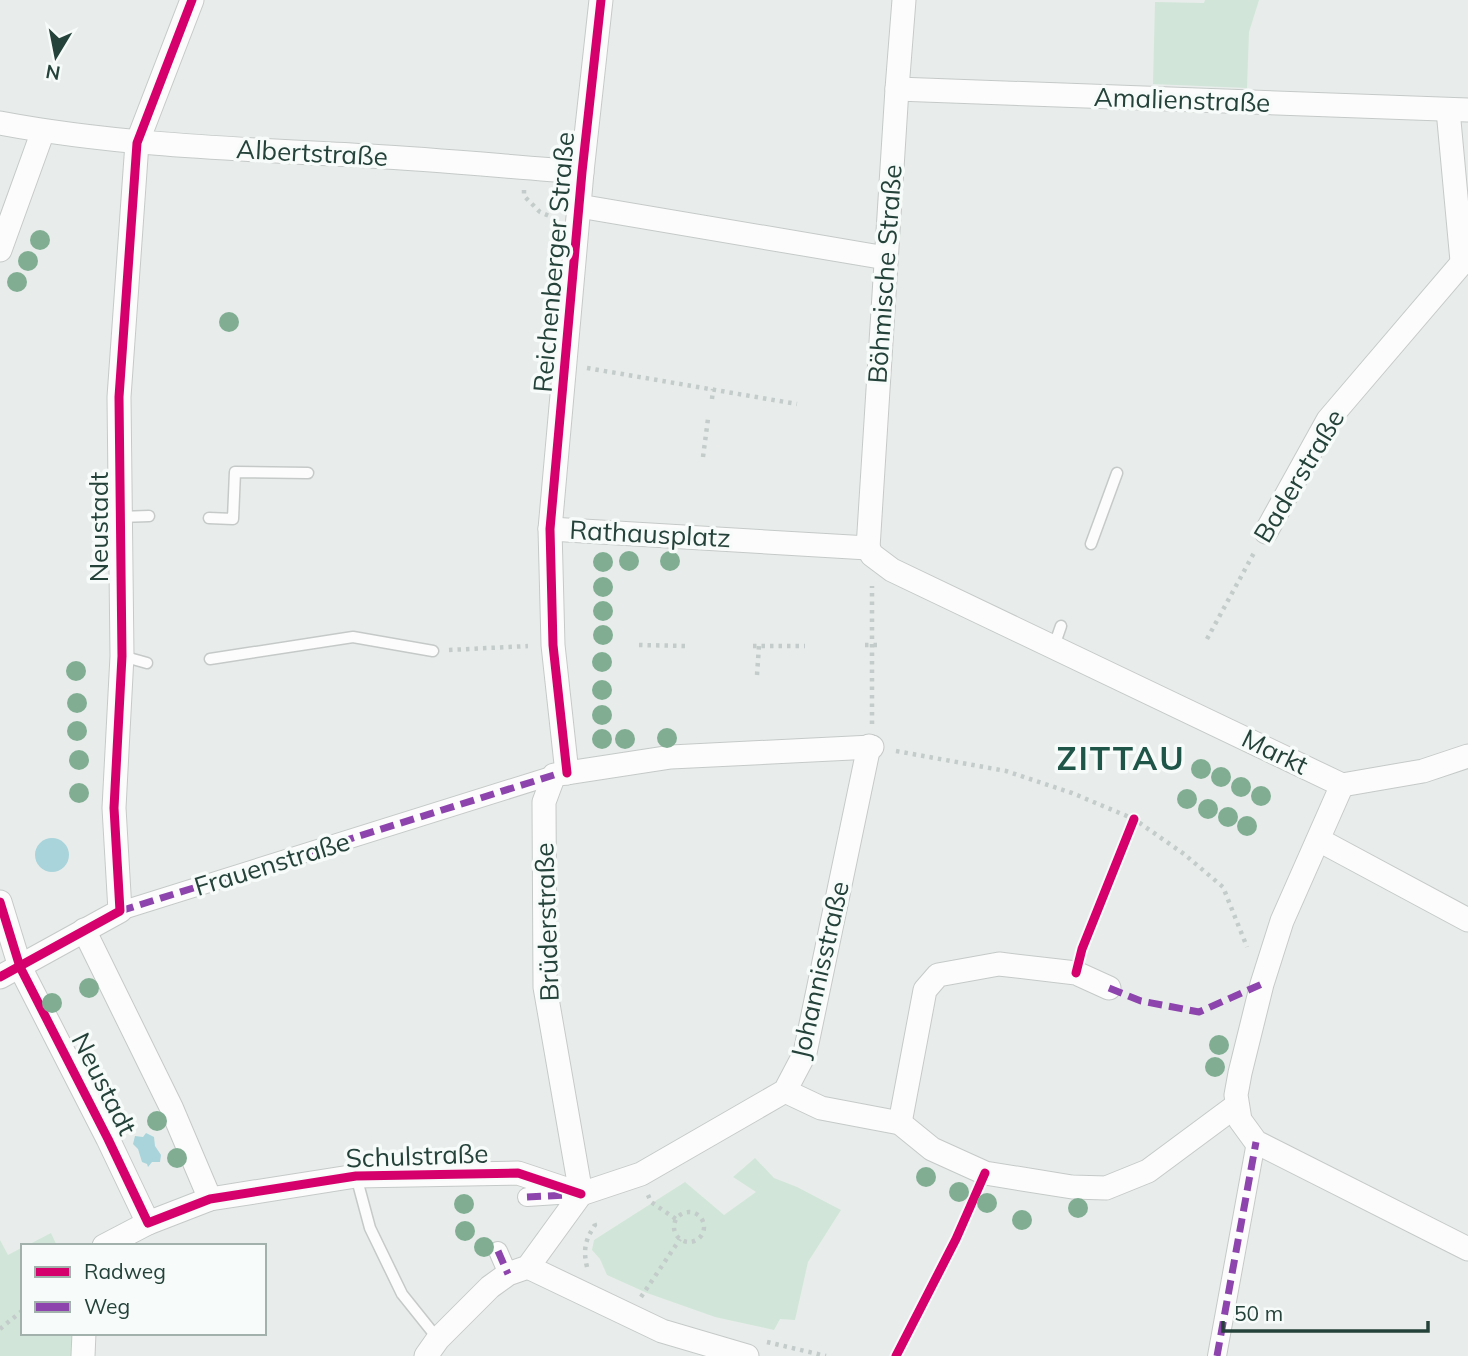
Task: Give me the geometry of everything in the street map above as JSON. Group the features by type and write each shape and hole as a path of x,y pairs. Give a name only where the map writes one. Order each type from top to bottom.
{"street":[{"name":"Neustadt","path":"120,911 114,808 122,656 120,397 137,143 192,0"},
{"name":"Reichenberger Straße","path":"550,529 582,172 601,0"},
{"name":"Böhmische Straße","path":"870,551 904,0"},
{"name":"Amalienstraße","path":"897,89 1458,110"},
{"name":"Baderstraße","path":"1266,532 1328,420 1465,258 1458,110"},
{"name":"Albertstraße","path":"0,124 137,143 372,156 582,172"},
{"path":"0,250 43,131"},
{"path":"579,206 886,258"},
{"name":"Rathausplatz","path":"560,774 550,529 870,551"},
{"name":"Markt","path":"870,551 892,570 1057,636 1342,785"},
{"path":"560,774 671,757 870,746"},
{"name":"Johannisstraße","path":"581,1194 641,1174 785,1091 805,1053 870,746"},
{"path":"1468,756 1423,771 1342,785 1282,921 1262,984 1236,1096 1240,1120 1256,1142 1468,1249"},
{"name":"Frauenstraße","path":"10,972 120,911 560,774"},
{"name":"Brüderstraße","path":"560,774 544,802 545,987 581,1194"},
{"path":"1319,840 1468,920"},
{"name":"Neustadt","path":"0,902 10,972 108,1139 148,1223"},
{"name":"Neustadt","path":"84,930 171,1107 210,1199"},
{"path":"900,1123 925,990 938,975 999,964 1076,973 1109,988"},
{"path":"785,1091 821,1108 900,1123 932,1149 985,1173 1072,1186 1106,1188 1149,1171 1237,1105"},
{"path":"1217,1356 1256,1142"},
{"name":"Schulstraße","path":"210,1199 356,1176 433,1180 519,1173 581,1194"},
{"path":"527,1197 581,1194"},
{"path":"432,1348 489,1287 518,1270 581,1194"},
{"path":"108,1244 148,1223 210,1199"},
{"path":"498,1251 518,1270 662,1331 755,1349"},
{"path":"83,1356 84,1335"}],"lane":[{"path":"209,519 233,519 235,472 308,473"},
{"path":"1091,544 1116,473"},
{"path":"120,517 149,516"},
{"path":"210,659 353,638 433,651"},
{"path":"122,656 148,663"},
{"path":"356,1176 370,1228 432,1348"}],"path":[{"path":"565,364 797,404"},
{"path":"712,400 713,389"},
{"path":"703,457 708,419"},
{"path":"870,551 870,746 1006,771 1072,793 1134,819 1184,854 1223,887 1262,984"},
{"path":"433,651 553,645"},
{"path":"639,645 686,646"},
{"path":"868,645 878,645"},
{"path":"757,676 756,646 805,646"},
{"path":"581,1194 595,1225 586,1237 584,1253 587,1269"},
{"path":"651,1202 676,1219"},
{"path":"691,1212 700,1216 705,1225 703,1235 695,1242 680,1240 675,1231 676,1219 681,1214 691,1212"},
{"path":"640,1300 680,1240"},
{"path":"628,1295 652,1304"},
{"path":"0,1329 21,1312"},
{"path":"755,1349 826,1356"}],"green space":[{"path":"1205,0 1259,0 1249,32 1247,88 1153,84 1155,2 1204,3"},
{"path":"755,1158 774,1178 841,1210 808,1262 795,1320 780,1319 774,1330 715,1317 647,1293 607,1275 600,1259 592,1250 594,1240 685,1182 724,1215 756,1192 733,1177"},
{"path":"51,1233 56,1244 30,1244"},
{"path":"0,1240 8,1255 21,1248 21,1335 72,1335 73,1356 0,1356"}],"water":[{"path":"52,838 64,843 69,855 64,867 52,872 40,867 35,855 40,843"},
{"path":"146,1133 154,1137 155,1146 161,1155 160,1162 152,1162 148,1167 142,1162 138,1149 133,1144 135,1136 143,1137"}],"marked path":[{"path":"120,911 554,775"},
{"path":"1109,988 1141,1001 1199,1012 1262,984"},
{"path":"1217,1356 1256,1142"},
{"path":"527,1197 569,1195"},
{"path":"498,1251 508,1274"}],"cycle path":[{"path":"0,977 120,911 114,808 122,656 119,397 137,143 192,0"},
{"path":"567,773 553,645 550,529 582,172 601,0"},
{"path":"1076,973 1082,949 1134,819"},
{"path":"0,902 20,967 148,1223 210,1199 356,1176 518,1173 581,1194"},
{"path":"896,1356 956,1239 985,1173"}],"district":[{"name":"ZITTAU","path":"1121,758"}]}
